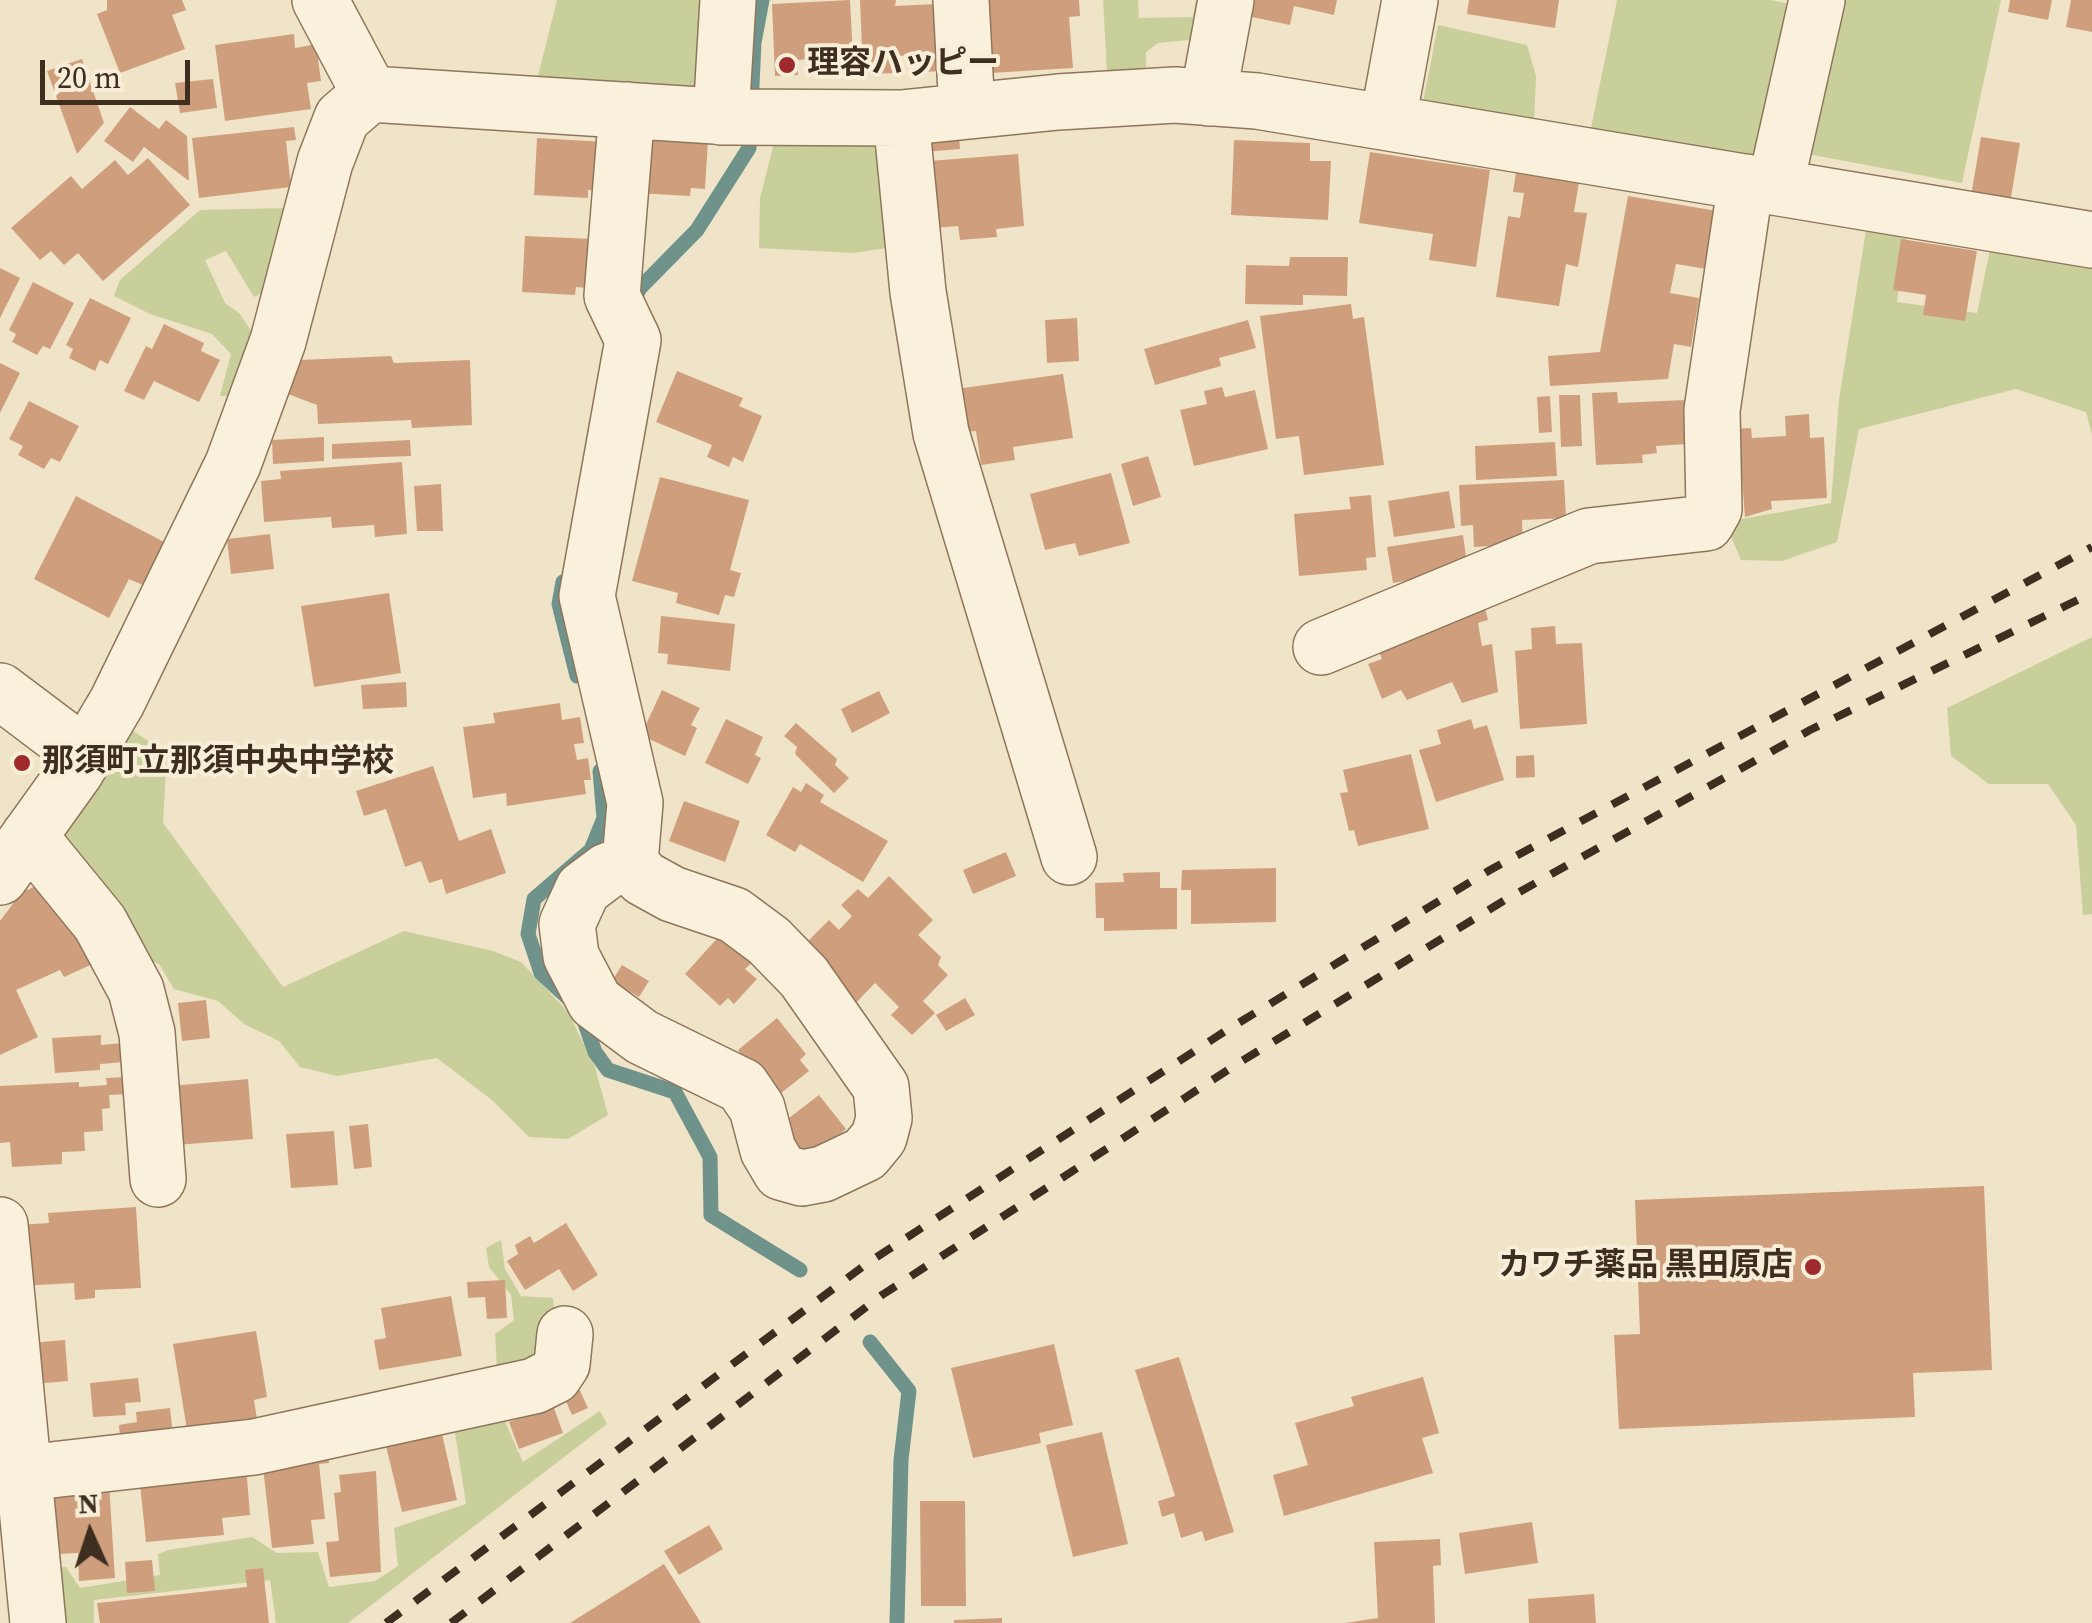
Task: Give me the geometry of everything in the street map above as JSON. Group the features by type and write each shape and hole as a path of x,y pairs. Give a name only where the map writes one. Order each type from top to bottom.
{"street":[{"path":"320,0 370,94"},
{"path":"721,117 728,0"},
{"path":"960,0 968,111"},
{"path":"1208,98 1226,0"},
{"path":"1388,120 1410,0"},
{"path":"1320,647 1589,536 1706,523 1714,509 1712,410 1760,184 1817,0"},
{"path":"158,1179 146,1033 136,990 100,923 14,856 86,755 117,702 233,464 278,341 326,162 342,118 370,94 721,117 901,118 1058,102 1208,98 1388,120 2092,240"},
{"path":"627,110 612,296 633,340 586,596 636,803 630,862 643,878 672,894 734,915 768,941 804,977 882,1087 884,1118 879,1137 865,1154 802,1178 781,1172 768,1150 757,1108 742,1086 642,1037 595,1002 571,956 567,924 583,889 607,871 630,862"},
{"path":"901,118 918,292 941,433 1069,857"},
{"path":"0,691 86,755"},
{"path":"0,1225 38,1623"},
{"path":"25,1473 254,1447 516,1390 554,1376 562,1364 565,1334"}],"green space":[{"path":"557,0 707,0 702,91 537,80"},
{"path":"1103,0 1138,0 1139,18 1193,17 1196,0 1209,0 1200,39 1158,43 1146,52 1146,74 1107,72"},
{"path":"1617,0 1771,0 1795,5 1759,155 1591,128"},
{"path":"1833,0 2001,0 1962,183 1797,152"},
{"path":"1438,25 1527,45 1536,76 1534,124 1423,102"},
{"path":"774,143 889,146 895,247 852,253 759,248 760,198"},
{"path":"287,208 268,290 254,297 226,251 205,260 225,303 239,313 255,336 240,396 220,396 231,354 212,334 150,314 114,296 120,280 200,210"},
{"path":"1867,224 1908,231 1897,302 1977,313 1991,245 2092,263 2092,435 2086,412 2016,389 1859,429 1837,542 1782,561 1741,560 1725,522 1831,503 1839,400"},
{"path":"2092,637 2092,914 2083,915 2076,825 2048,784 1989,784 1951,756 1947,708"},
{"path":"130,729 167,753 163,823 283,987 404,931 493,951 521,962 568,1012 595,1067 608,1115 568,1139 529,1137 493,1101 437,1058 337,1076 300,1067 279,1041 244,1024 218,1001 174,989 159,964 122,951 47,843"},
{"path":"501,1240 505,1269 521,1296 553,1298 557,1333 550,1366 498,1388 495,1334 514,1320 511,1295 489,1267 486,1248"},
{"path":"600,1411 607,1424 348,1623 276,1623 270,1580 94,1600 94,1623 58,1623 53,1568 66,1567 80,1588 160,1575 158,1554 168,1550 252,1537 277,1553 318,1552 329,1587 375,1581 398,1566 394,1528 466,1504 453,1420 503,1417 523,1462"}],"building":[{"path":"107,0 182,0 186,10 172,15 185,49 120,73 97,14 107,10"},
{"path":"850,0 853,57 797,60 798,75 775,76 772,4"},
{"path":"860,0 896,0 895,6 936,4 950,71 913,72 913,55 897,56 898,73 863,74"},
{"path":"986,0 1079,0 1080,16 1069,17 1073,68 991,73"},
{"path":"1255,0 1337,0 1334,15 1294,6 1290,25 1252,17"},
{"path":"1469,0 1559,0 1555,28 1467,14"},
{"path":"2010,0 2052,0 2048,20 2008,12"},
{"path":"2071,0 2092,0 2092,32 2066,27"},
{"path":"294,34 295,48 316,44 321,81 307,83 311,109 225,121 215,45"},
{"path":"82,59 104,123 77,154 47,71"},
{"path":"213,79 217,108 180,113 175,83"},
{"path":"130,107 159,129 166,120 187,136 189,181 144,147 133,162 104,141"},
{"path":"294,127 296,140 286,141 291,187 199,198 192,138"},
{"path":"640,136 708,140 705,189 691,188 690,196 637,193"},
{"path":"959,136 960,149 924,152 922,139"},
{"path":"1981,137 2020,143 2010,203 1971,196"},
{"path":"537,138 605,142 602,190 588,190 588,198 534,195"},
{"path":"1234,140 1310,143 1310,161 1331,161 1328,220 1231,215"},
{"path":"1370,152 1490,170 1476,267 1429,260 1433,234 1359,223"},
{"path":"1018,154 1024,226 996,229 997,237 960,240 958,226 935,228 929,161"},
{"path":"148,158 190,205 103,281 78,253 64,265 51,251 40,260 11,228 71,176 82,189 115,160 128,175"},
{"path":"1516,172 1579,182 1574,212 1587,213 1578,267 1566,264 1559,306 1496,297 1508,216 1520,218 1524,193 1513,192"},
{"path":"1628,196 1723,212 1713,270 1676,264 1670,293 1699,298 1691,347 1674,344 1668,379 1550,386 1548,356 1600,352"},
{"path":"525,236 593,239 590,288 576,287 575,295 522,292"},
{"path":"1901,239 1977,251 1965,321 1923,315 1926,295 1893,290"},
{"path":"1290,257 1348,257 1347,296 1303,295 1303,305 1245,304 1246,265 1289,266"},
{"path":"0,268 20,278 0,318"},
{"path":"33,282 74,303 50,349 43,346 37,355 12,342 16,334 9,330"},
{"path":"90,298 131,318 108,364 100,360 95,371 69,358 73,349 66,345"},
{"path":"1351,304 1353,319 1364,317 1384,465 1304,475 1299,436 1276,439 1260,316"},
{"path":"1077,318 1079,361 1047,363 1045,320"},
{"path":"1248,320 1256,348 1219,358 1221,366 1155,385 1144,349"},
{"path":"164,324 204,343 201,351 220,360 199,402 154,381 144,400 124,391 146,346 152,349"},
{"path":"391,356 394,363 470,360 472,425 412,428 411,420 318,424 317,405 288,394 300,360"},
{"path":"0,363 20,373 0,413"},
{"path":"677,371 743,398 739,406 762,416 743,462 733,457 729,467 707,457 712,445 656,422"},
{"path":"1063,374 1073,438 1013,447 1015,460 981,465 976,431 963,432 949,390"},
{"path":"1222,387 1225,397 1255,390 1268,449 1194,466 1180,410 1207,404 1204,391"},
{"path":"1617,392 1618,403 1686,400 1688,444 1656,446 1657,453 1642,455 1643,463 1596,465 1592,393"},
{"path":"1559,395 1580,395 1582,446 1561,447"},
{"path":"1550,396 1552,432 1539,433 1537,397"},
{"path":"29,401 79,426 60,462 51,458 44,469 18,455 23,446 9,439"},
{"path":"1809,414 1810,438 1824,437 1827,498 1771,501 1772,509 1745,517 1740,452 1730,429 1751,428 1752,438 1786,436 1785,416"},
{"path":"324,437 324,461 273,464 272,440"},
{"path":"410,440 411,456 332,459 332,444"},
{"path":"1555,442 1557,476 1476,480 1475,446"},
{"path":"1148,456 1161,497 1133,506 1121,464"},
{"path":"402,462 407,534 375,537 374,525 332,528 331,517 264,522 261,481 281,479 280,471"},
{"path":"1111,473 1130,543 1079,556 1075,543 1045,550 1030,494"},
{"path":"660,477 749,500 730,570 741,573 734,597 725,595 719,615 676,603 678,593 632,581"},
{"path":"1564,480 1566,518 1522,520 1523,544 1474,547 1473,525 1461,526 1459,485"},
{"path":"441,484 443,531 417,531 414,486"},
{"path":"1449,491 1455,528 1394,537 1388,501"},
{"path":"1371,495 1376,557 1366,558 1367,570 1299,576 1294,514 1351,509 1349,497"},
{"path":"76,496 168,544 145,586 129,579 109,618 34,579"},
{"path":"270,534 274,569 231,574 227,539"},
{"path":"1463,535 1468,571 1393,583 1387,547"},
{"path":"389,593 401,673 314,687 301,606"},
{"path":"1482,596 1488,620 1478,623 1482,646 1492,644 1498,692 1462,703 1452,682 1407,700 1401,690 1382,699 1368,664 1382,659 1376,645"},
{"path":"661,616 735,624 730,671 667,664 668,654 658,653"},
{"path":"1555,626 1556,644 1582,643 1587,724 1520,729 1515,651 1532,649 1531,628"},
{"path":"406,682 407,707 363,709 361,685"},
{"path":"662,690 700,708 691,725 697,728 685,756 641,735"},
{"path":"879,691 890,713 852,733 841,709"},
{"path":"560,703 562,720 580,717 584,743 574,744 577,760 588,758 591,780 584,780 586,794 507,806 506,793 473,798 463,727 495,723 493,713"},
{"path":"726,719 763,737 755,755 761,758 748,784 705,763"},
{"path":"1471,719 1474,729 1487,725 1504,780 1436,802 1419,750 1441,744 1437,730"},
{"path":"796,723 837,759 835,765 849,778 834,793 795,754 797,747 784,736"},
{"path":"1411,754 1429,829 1358,846 1354,830 1349,831 1340,793 1348,792 1343,770"},
{"path":"1534,755 1535,777 1516,778 1516,756"},
{"path":"433,766 459,841 491,829 506,873 446,894 442,879 429,883 421,861 405,867 386,809 364,816 356,791"},
{"path":"806,783 824,795 820,802 888,841 863,882 800,844 795,852 766,835 793,787 801,792"},
{"path":"684,801 740,821 725,862 669,841"},
{"path":"1006,852 1016,876 973,894 963,870"},
{"path":"1276,868 1276,922 1191,924 1191,890 1181,890 1182,870"},
{"path":"1160,872 1160,888 1177,888 1177,929 1104,931 1104,918 1096,918 1095,883 1124,882 1123,873"},
{"path":"889,876 933,920 918,935 941,957 938,965 948,975 923,1001 935,1013 912,1035 891,1015 899,1007 875,983 852,1007 796,953 829,920 839,930 852,916 841,905 858,889 868,898"},
{"path":"50,879 97,962 64,977 60,970 16,990 38,1037 0,1055 0,921 21,893"},
{"path":"722,933 754,961 745,969 757,979 734,1004 728,998 720,1006 685,974"},
{"path":"622,965 649,981 639,997 612,981"},
{"path":"965,998 975,1015 946,1031 936,1015"},
{"path":"206,1000 210,1038 182,1041 178,1003"},
{"path":"777,1018 806,1054 800,1060 809,1071 776,1097 738,1050"},
{"path":"101,1035 101,1045 124,1043 125,1062 100,1064 100,1070 55,1073 52,1038"},
{"path":"127,1077 128,1094 109,1095 110,1108 102,1109 103,1131 84,1132 85,1151 62,1152 62,1164 12,1167 10,1142 0,1143 0,1086 79,1082 79,1087 107,1085 106,1078"},
{"path":"248,1079 253,1139 176,1145 171,1086"},
{"path":"819,1095 846,1129 826,1145 815,1166 776,1128"},
{"path":"368,1124 372,1167 354,1169 349,1126"},
{"path":"334,1131 338,1185 291,1188 286,1134"},
{"name":"カワチ薬品 黒田原店","path":"1984,1186 1992,1370 1913,1373 1915,1417 1619,1429 1614,1335 1640,1334 1635,1200"},
{"path":"136,1207 141,1288 95,1290 95,1298 75,1300 74,1283 21,1286 18,1225 49,1223 48,1213"},
{"path":"566,1223 598,1275 573,1291 559,1269 525,1290 507,1261 518,1254 515,1245 530,1236 534,1243"},
{"path":"505,1280 507,1318 487,1319 485,1297 468,1298 467,1282"},
{"path":"451,1296 462,1356 379,1370 374,1340 386,1338 381,1308"},
{"path":"256,1331 267,1397 254,1400 258,1425 188,1436 173,1344"},
{"path":"65,1340 68,1381 34,1384 30,1343"},
{"path":"1054,1344 1073,1425 1039,1433 1041,1443 973,1458 951,1368"},
{"path":"1179,1357 1234,1532 1205,1541 1202,1531 1181,1538 1174,1513 1162,1517 1158,1501 1175,1496 1135,1370"},
{"path":"1423,1377 1439,1433 1422,1438 1433,1473 1284,1516 1273,1475 1308,1465 1295,1423 1354,1406 1351,1397"},
{"path":"138,1378 141,1402 125,1403 126,1415 93,1417 90,1383"},
{"path":"577,1384 588,1408 572,1415 561,1390"},
{"path":"549,1394 563,1433 519,1449 509,1422 522,1417 518,1405"},
{"path":"170,1408 174,1444 121,1450 119,1425 137,1422 136,1412"},
{"path":"440,1425 457,1500 402,1512 384,1438"},
{"path":"1102,1432 1128,1544 1073,1557 1046,1445"},
{"path":"328,1451 329,1463 319,1464 325,1519 311,1520 314,1544 272,1548 262,1458"},
{"path":"246,1465 250,1515 222,1518 224,1535 146,1542 140,1484"},
{"path":"376,1471 381,1572 330,1577 326,1542 339,1541 334,1493 341,1492 339,1475"},
{"path":"109,1483 115,1578 79,1581 78,1553 59,1554 41,1488"},
{"path":"920,1501 965,1501 966,1606 921,1606"},
{"path":"1532,1522 1538,1563 1465,1574 1459,1533"},
{"path":"709,1525 723,1549 679,1575 664,1551"},
{"path":"1440,1539 1441,1565 1433,1566 1435,1623 1345,1623 1378,1618 1374,1542"},
{"path":"152,1560 155,1591 127,1593 125,1562"},
{"path":"664,1564 701,1623 570,1623"},
{"path":"263,1568 269,1623 100,1623 97,1603 247,1587 245,1570"},
{"path":"1594,1594 1596,1623 1529,1623 1528,1599"},
{"path":"1002,1618 1002,1623 954,1623 954,1620"}],"waterway":[{"path":"631,304 640,288 697,230 749,148 754,43 762,0"},
{"path":"563,582 559,604 577,676"},
{"path":"600,771 604,818 591,850 534,899 528,934 541,973 580,1009 595,1052 608,1070 675,1092 710,1157 711,1215 800,1270"},
{"path":"870,1342 909,1391 901,1460 897,1623"}],"railway":[{"path":"386,1623 869,1262 1227,1030 1490,870 2092,547"},
{"path":"451,1623 882,1295 1237,1064 1505,900 1810,730 2092,593"}],"place":[{"name":"理容ハッピー","path":"787,65"},
{"name":"那須町立那須中央中学校","path":"22,763"},
{"name":"カワチ薬品 黒田原店","path":"1813,1267"}]}
